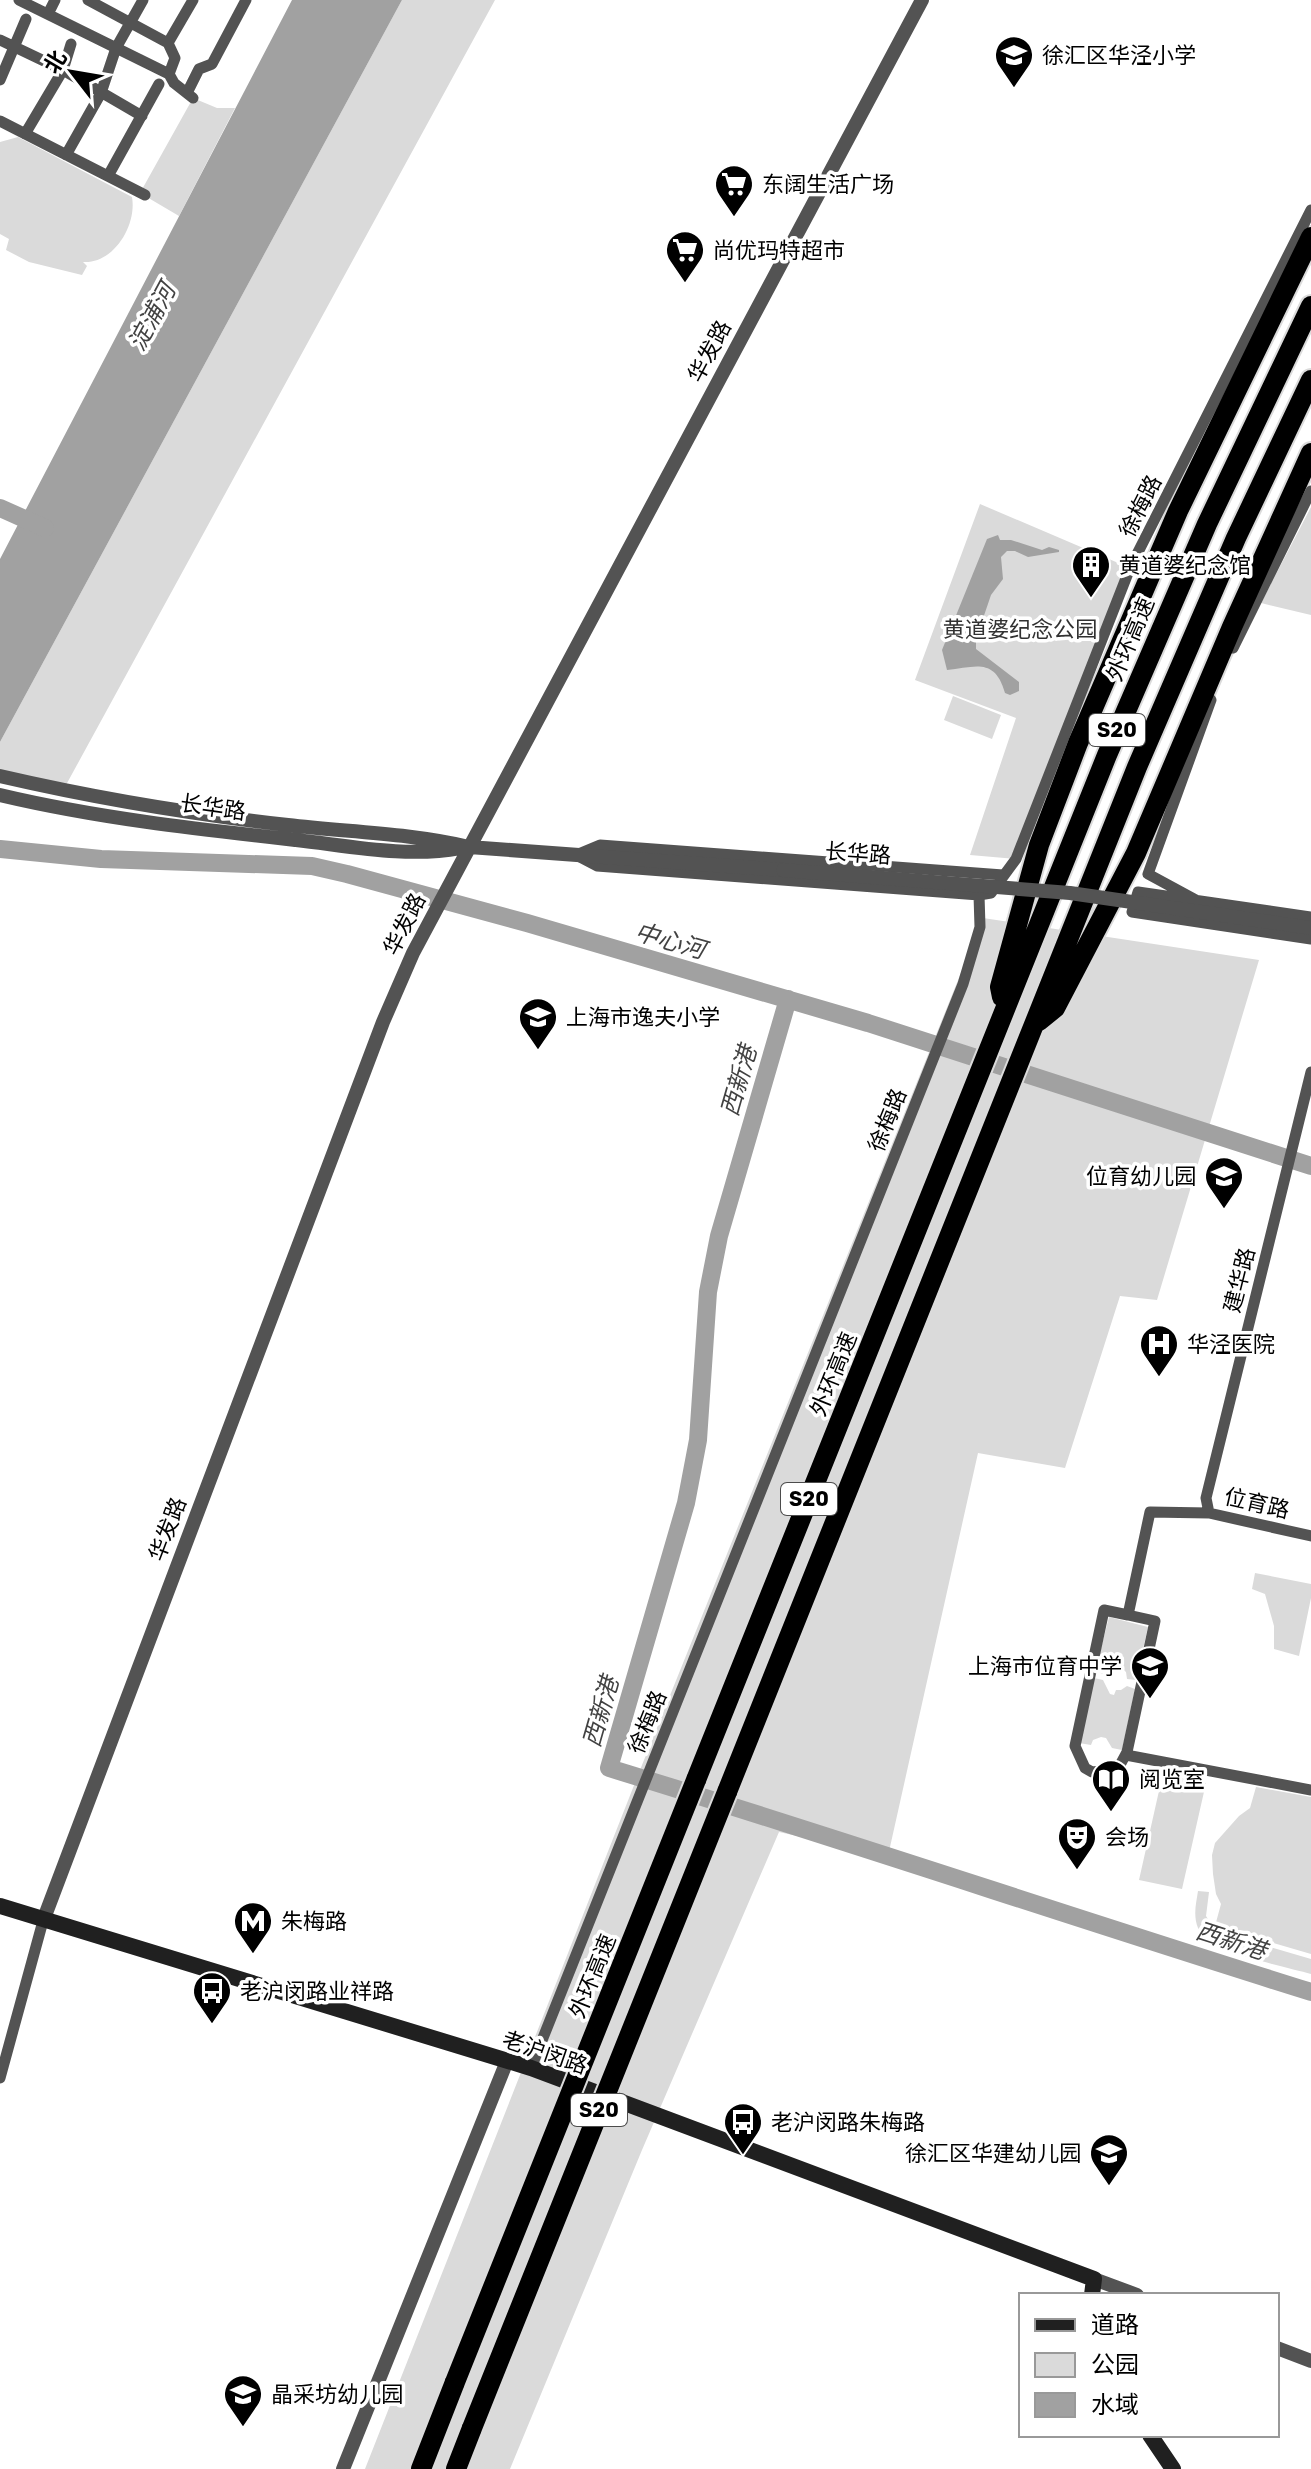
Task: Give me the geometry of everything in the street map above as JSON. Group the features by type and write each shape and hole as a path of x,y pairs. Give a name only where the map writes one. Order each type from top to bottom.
{"highway":[{"path":"1004,1012 1000,987 1032,867 1055,801 1178,511 1311,237"},
{"name":"外环高速","path":"421,2469 1145,665 1240,453 1311,306"},
{"name":"S20","path":"456,2469 1169,690 1311,380"},
{"path":"1033,1025 1055,1008 1126,874 1311,453"}],"main road":[{"name":"老沪闵路","path":"0,1906 531,2068 1093,2287"},
{"path":"1151,2437 1173,2469"}],"street":[{"path":"19,0 169,74 174,83 190,96 199,69 212,64 246,0"},
{"path":"48,14 55,0"},
{"path":"66,155 101,93 116,48 143,0"},
{"path":"168,43 193,0"},
{"name":"华发路","path":"43,1921 383,1022 428,924 922,0"},
{"path":"94,1 168,43 175,58 169,74"},
{"path":"0,80 26,19"},
{"path":"0,40 63,70 142,116"},
{"path":"25,134 63,70 71,44"},
{"path":"108,176 159,84"},
{"path":"0,121 145,195"},
{"name":"徐梅路","path":"531,2068 963,984 980,927 979,895 991,893 1016,859 1130,568 1311,210"},
{"path":"1196,900 1148,874 1221,672 1311,491"},
{"name":"长华路","path":"0,776 174,817"},
{"name":"长华路","path":"0,783 174,817"},
{"name":"长华路","path":"0,795 75,810 435,839 469,847 1070,893 1311,928"},
{"name":"长华路","path":"576,855 600,845 1003,875"},
{"name":"长华路","path":"576,855 597,866 979,895"},
{"path":"1311,917 1138,892 1132,912 1311,939"},
{"name":"建华路","path":"1206,1498 1311,1072"},
{"name":"位育路","path":"1206,1498 1209,1513 1311,1536"},
{"path":"1128,1615 1150,1512 1209,1513"},
{"path":"1104,1610 1128,1615 1155,1621 1126,1755 1120,1765 1111,1770 1092,1772 1085,1768 1075,1746 1104,1610"},
{"path":"1126,1755 1311,1790"},
{"path":"0,2078 43,1921"},
{"path":"343,2469 507,2061"},
{"path":"1093,2287 1126,2293"},
{"path":"1279,2349 1311,2361"}],"green space":[{"path":"402,0 495,0 66,785 0,772 0,742"},
{"path":"193,98 217,108 235,108 179,216 140,193"},
{"path":"18,137 132,197 131,219 121,241 104,257 83,262 87,266 82,275 29,262 6,250 9,239 0,234 0,142"},
{"name":"黄道婆纪念公园","path":"980,504 1130,568 1016,859 970,855 1016,718 915,680"},
{"path":"1311,507 1311,615 1261,603"},
{"path":"953,696 1001,715 992,739 944,720"},
{"path":"983,918 1259,960 1157,1300 1120,1296 1065,1468 978,1453 888,1856 779,1832 642,2150 510,2469 365,2469 642,1765"},
{"path":"1255,1573 1311,1584 1299,1656 1274,1649 1274,1626 1265,1594 1252,1589"},
{"path":"1109,1617 1148,1627 1136,1680 1127,1679 1126,1672 1116,1663 1105,1674 1095,1672"},
{"path":"1094,1678 1103,1680 1110,1694 1114,1695 1116,1690 1127,1686 1135,1689 1122,1750 1112,1748 1106,1738 1101,1737 1093,1740 1091,1745 1079,1743"},
{"path":"1163,1773 1206,1783 1182,1889 1139,1880"},
{"path":"1256,1787 1311,1797 1311,1954 1215,1926 1221,1904 1213,1874 1215,1843 1250,1808"},
{"path":"1198,1891 1209,1892 1206,1916 1216,1931 1311,1959 1311,1974 1232,1951 1205,1937 1196,1919"}],"water":[{"name":"淀浦河","path":"292,0 402,0 0,742 0,559"},
{"path":"998,535 1000,540 1011,540 1042,550 1049,547 1059,550 1028,557 1007,551 1001,557 1003,579 991,595 976,639 976,649 1019,682 1019,691 1010,695 1005,693 996,674 990,669 975,666 947,670 942,650 987,539"}],"waterway":[{"path":"0,508 45,528"},
{"name":"中心河","path":"0,849 101,859 312,866 347,874 868,1023 1311,1166"},
{"name":"西新港","path":"788,999 719,1236 708,1292 698,1440 686,1503 609,1768 1311,1992"}],"place":[{"name":"徐汇区华泾小学","path":"1014,89"},
{"name":"东阔生活广场","path":"734,218"},
{"name":"尚优玛特超市","path":"685,284"},
{"name":"黄道婆纪念馆","path":"1091,599"},
{"name":"上海市逸夫小学","path":"538,1051"},
{"name":"位育幼儿园","path":"1224,1210"},
{"name":"华泾医院","path":"1159,1378"},
{"name":"上海市位育中学","path":"1150,1700"},
{"name":"阅览室","path":"1111,1813"},
{"name":"会场","path":"1077,1871"},
{"name":"朱梅路","path":"253,1955"},
{"name":"老沪闵路业祥路","path":"212,2025"},
{"name":"老沪闵路朱梅路","path":"743,2156"},
{"name":"徐汇区华建幼儿园","path":"1109,2187"},
{"name":"晶采坊幼儿园","path":"243,2428"}]}
